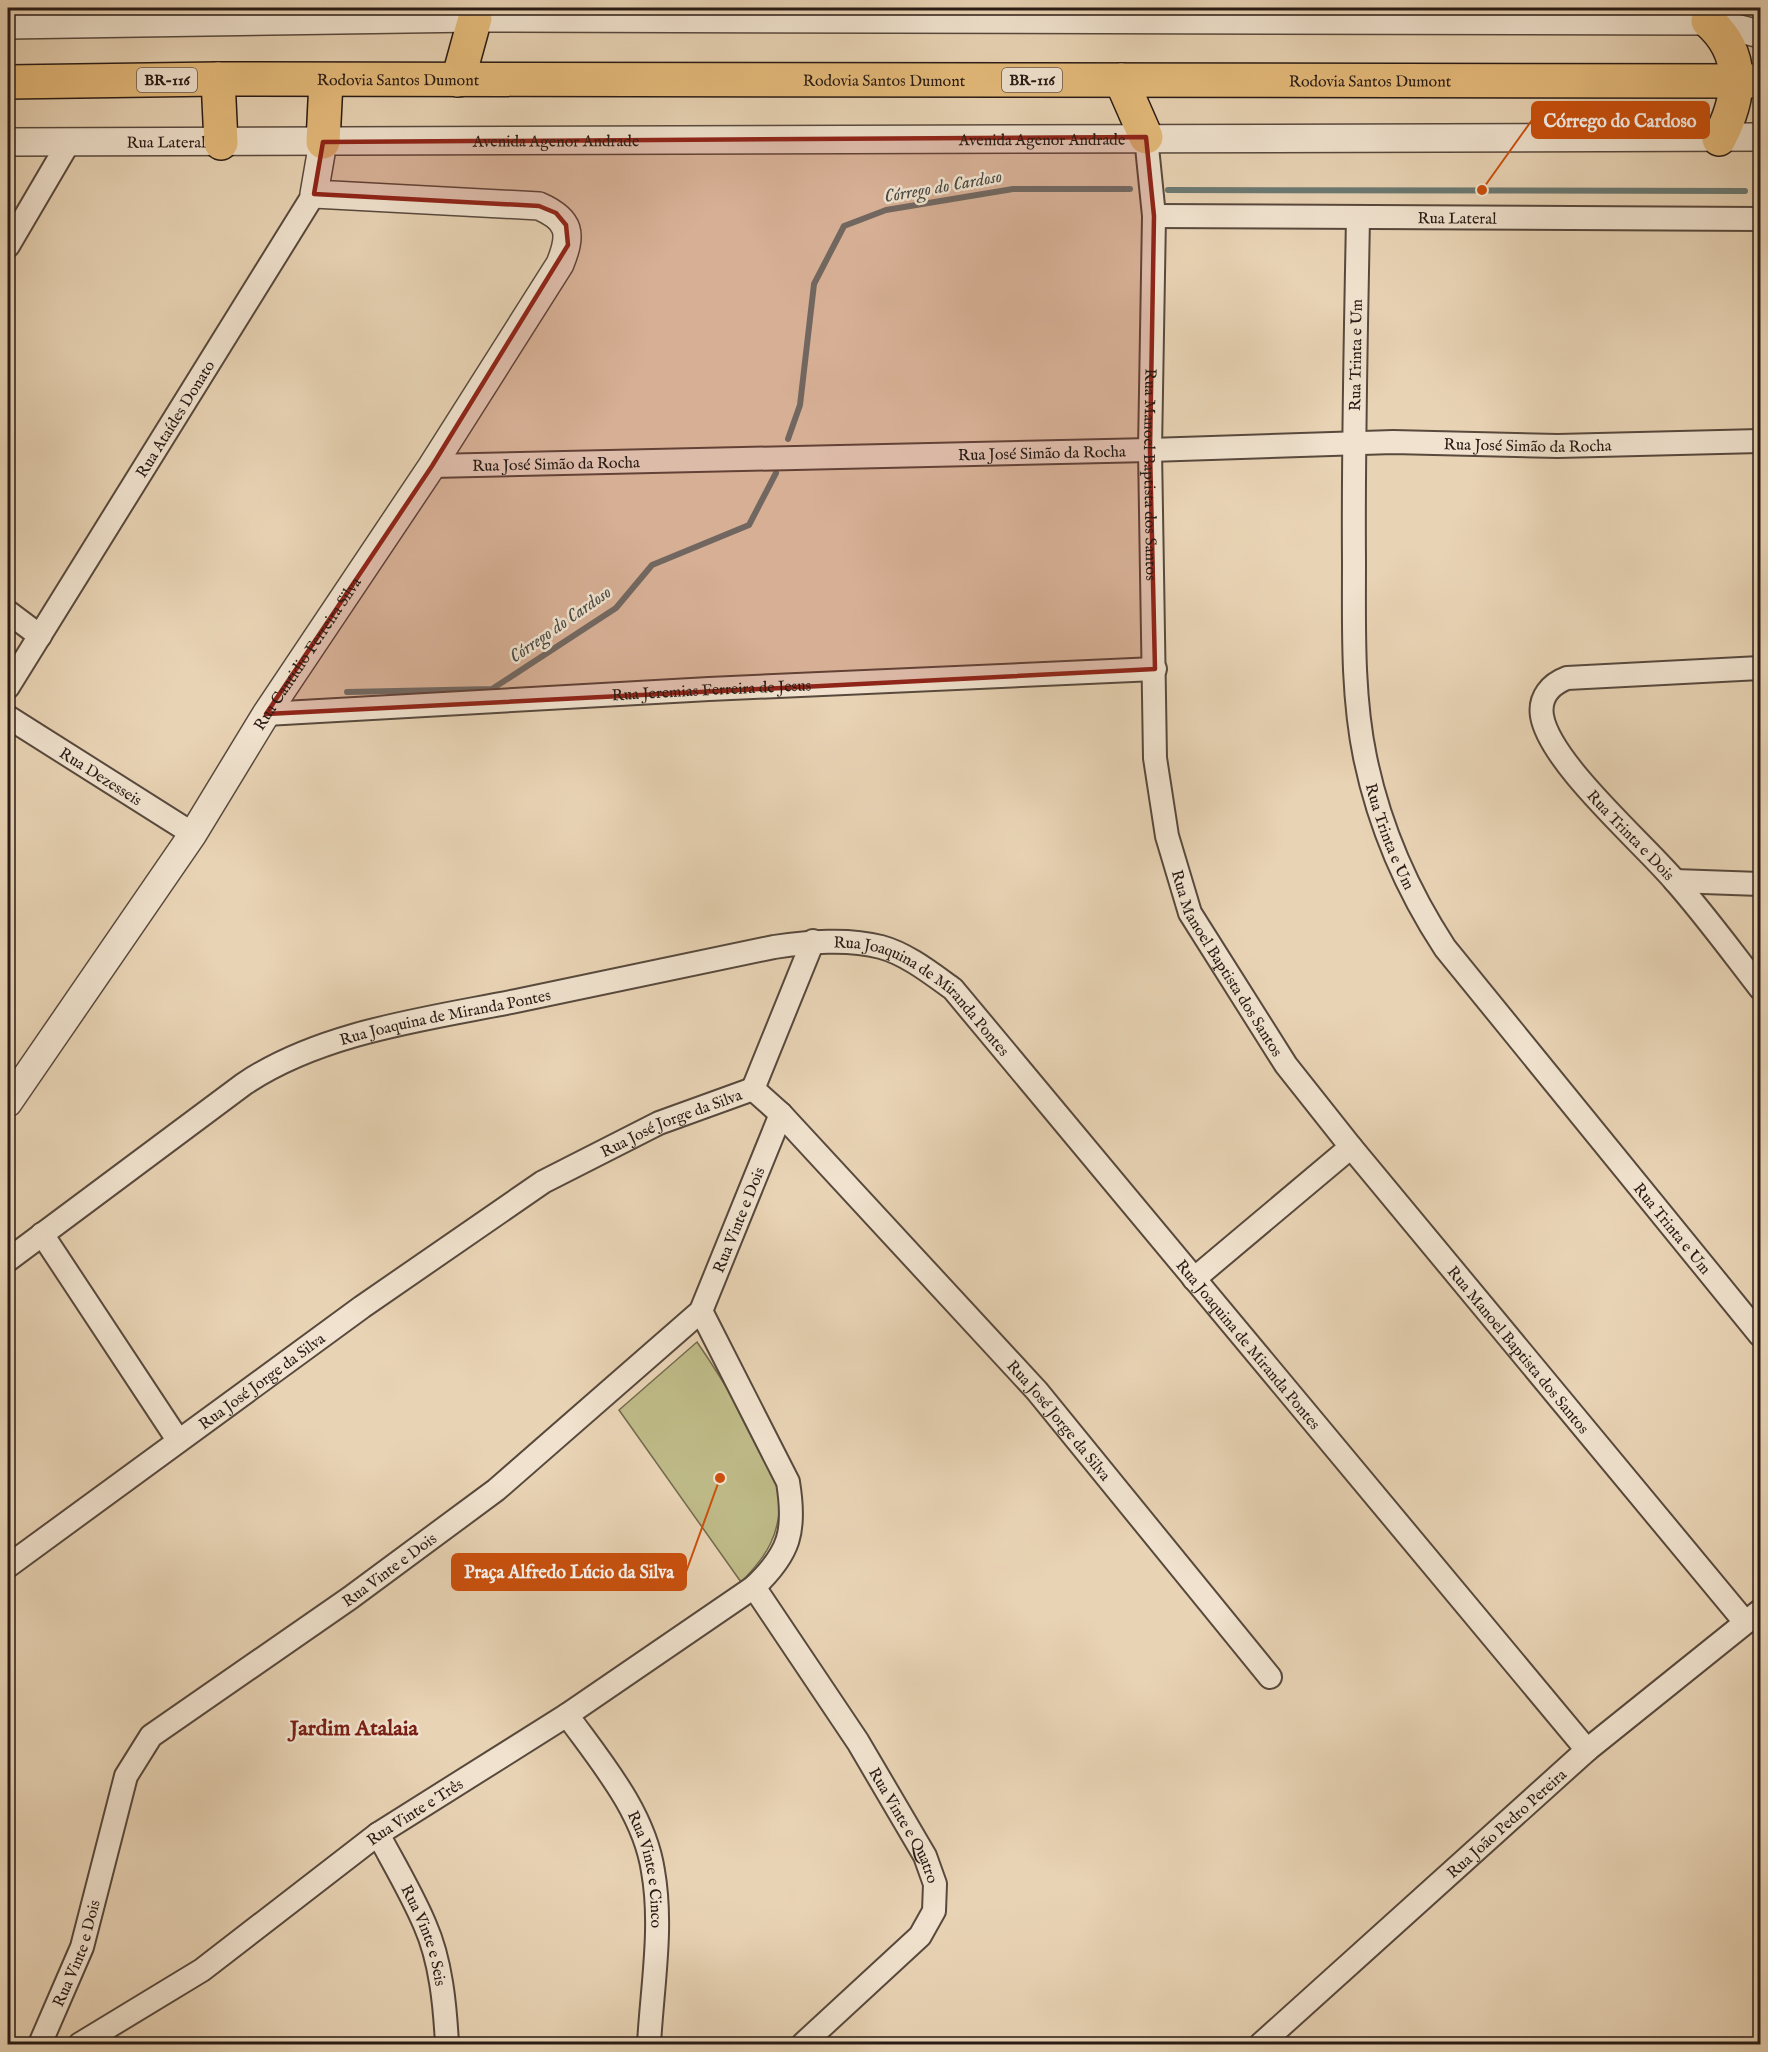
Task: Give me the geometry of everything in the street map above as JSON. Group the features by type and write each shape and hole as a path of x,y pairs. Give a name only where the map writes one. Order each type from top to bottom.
{"highway":[{"path":"458,80 475,18"},
{"path":"1708,21 1723,34 1749,81 1733,105 1719,139"},
{"path":"218,80 221,143"},
{"name":"Rodovia Santos Dumont","path":"8,82 218,80 1749,81"},
{"path":"1120,80 1146,137"},
{"path":"323,142 326,81"}],"street":[{"path":"8,25 475,18 1708,21 1761,34"},
{"name":"Avenida Agenor Andrade","path":"323,142 1146,137 1719,139 1761,137"},
{"name":"Rua Manoel Baptista dos Santos","path":"1146,137 1154,216 1150,450 1155,758 1159,797 1176,874 1190,913 1287,1065 1351,1147 1753,1616"},
{"name":"Rua Lateral","path":"8,142 323,142"},
{"path":"8,246 69,142"},
{"name":"Rua Ataídes Donato","path":"10,678 40,636 314,194 323,142"},
{"name":"Rua Cantidio Ferreira Silva","path":"8,1103 193,834 266,714 432,466 560,264 568,245 566,225 556,213 539,206 314,194"},
{"name":"Rua Lateral","path":"1154,216 1761,219"},
{"name":"Rua Trinta e Um","path":"1359,217 1353,443 1359,724 1377,798 1406,882 1421,911 1445,948 1486,1002 1761,1335"},
{"name":"Rua José Simão da Rocha","path":"432,466 1150,450 1353,443 1558,447 1761,441"},
{"path":"8,612 40,636"},
{"name":"Rua Trinta e Dois","path":"1761,668 1567,678 1552,683 1544,698 1542,714 1555,745 1576,773 1675,881 1761,988"},
{"name":"Rua Jeremias Ferreira de Jesus","path":"266,714 709,689 1155,669"},
{"name":"Rua Dezesseis","path":"8,717 193,834"},
{"path":"1675,881 1761,884"},
{"path":"753,1089 813,941"},
{"name":"Rua Joaquina de Miranda Pontes","path":"8,1260 244,1084 268,1068 312,1048 424,1020 813,941 881,947 926,970 953,989 1587,1750"},
{"name":"Rua José Jorge da Silva","path":"8,1566 362,1307 543,1182 659,1123 753,1089 781,1114 1037,1391 1270,1677"},
{"name":"Rua Vinte e Dois","path":"40,2044 82,1947 126,1776 151,1736 350,1598 496,1490 701,1311 781,1114"},
{"path":"1194,1279 1351,1147"},
{"path":"42,1234 178,1440"},
{"name":"Rua Vinte e Três","path":"80,2044 202,1970 378,1834 567,1715 754,1587 783,1555 790,1535 793,1511 788,1482 701,1311"},
{"name":"Rua Vinte e Quatro","path":"754,1587 858,1742 926,1857 935,1884 934,1911 920,1936 803,2044"},
{"name":"Rua João Pedro Pereira","path":"1261,2044 1587,1750 1753,1616"},
{"name":"Rua Vinte e Cinco","path":"567,1715 620,1790 637,1821 653,1869 657,1914 649,2044"},
{"name":"Rua Vinte e Seis","path":"378,1834 426,1927 438,1973 445,2013 447,2044"}],"highlighted area":[{"path":"1146,137 1154,216 1150,450 1155,669 266,714 432,466 568,245 566,225 556,213 539,206 314,194 323,142"}],"shaded area":[{"path":"697,1342 731,1395 770,1465 780,1497 775,1534 765,1554 741,1582 619,1410"}],"waterway":[{"name":"Córrego do Cardoso","path":"788,439 800,405 814,284 844,226 886,210 1013,189 1130,189"},
{"name":"Córrego do Cardoso","path":"1168,190 1745,191"},
{"name":"Córrego do Cardoso","path":"347,692 492,689 616,608 652,565 749,525 776,473"}],"place":[{"name":"Córrego do Cardoso","path":"1482,190"},
{"name":"Praça Alfredo Lúcio da Silva","path":"720,1478"}],"district":[{"name":"Jardim Atalaia","path":"354,1727"}]}
